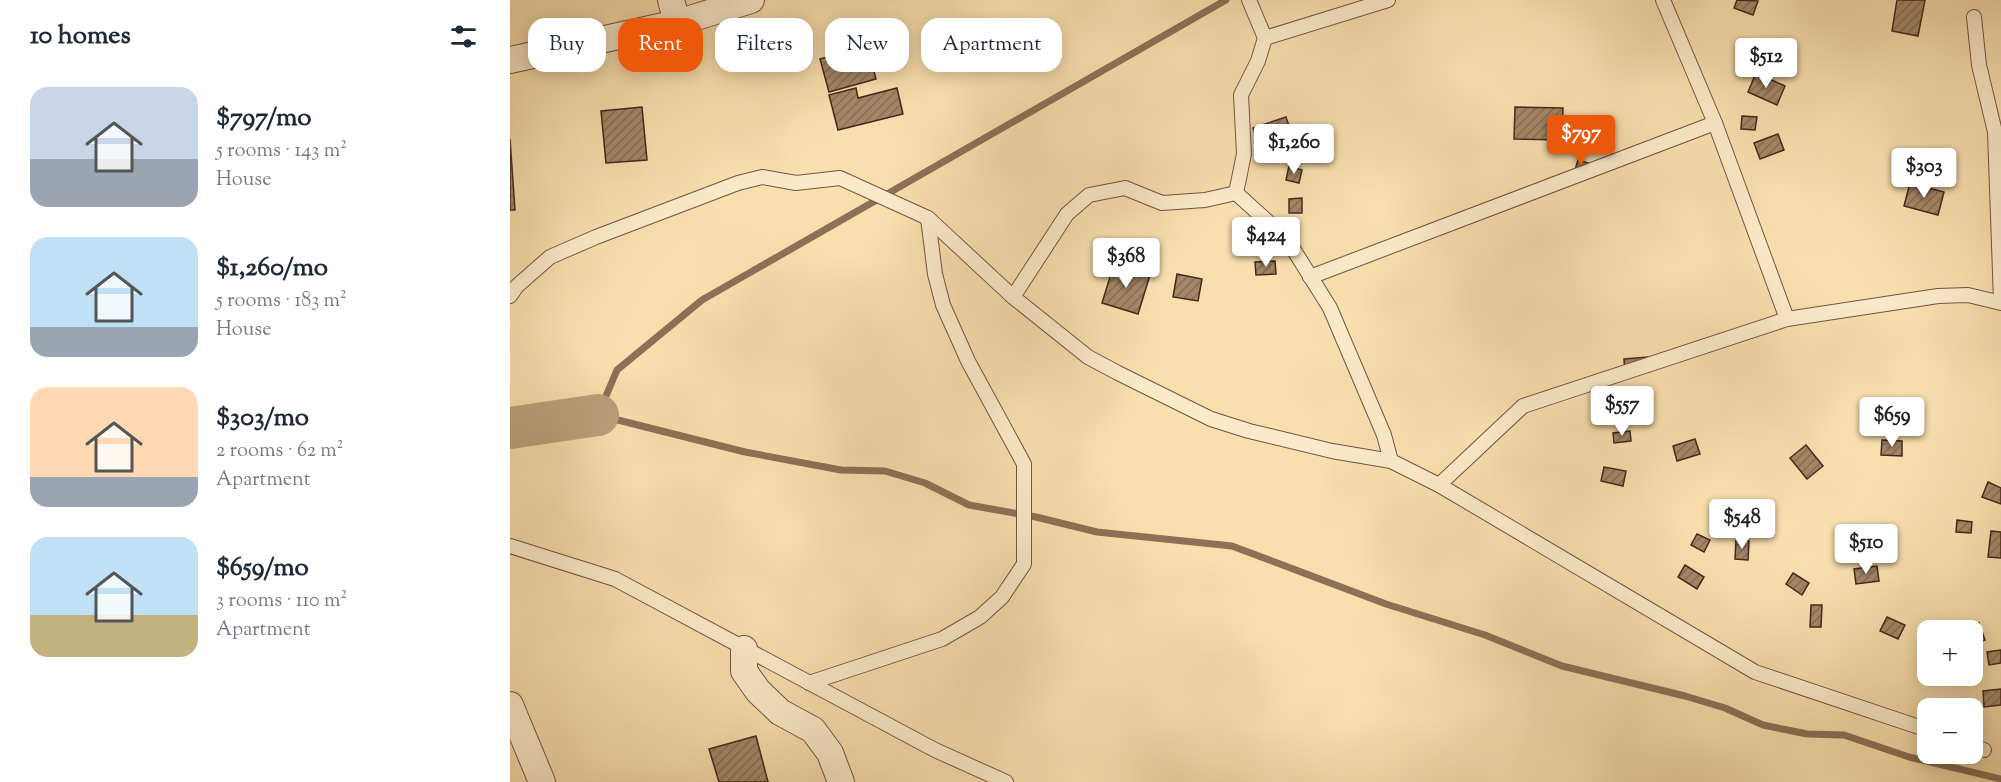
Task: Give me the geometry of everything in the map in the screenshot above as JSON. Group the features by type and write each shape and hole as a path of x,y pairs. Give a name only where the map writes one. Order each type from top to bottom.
{"street":[{"path":"510,60 674,11 751,0"},
{"path":"744,649 744,671 753,684 780,712 813,730 830,753 841,782"},
{"path":"510,705 542,782"}],"lane":[{"path":"1236,193 1244,154 1242,94 1258,62 1265,38 1249,0"},
{"path":"1265,38 1388,0"},
{"path":"1663,0 1715,123 1787,319"},
{"path":"1439,485 1523,406 1787,319 1938,296 1968,296 2001,302 1995,132 1979,64 1974,17"},
{"path":"1310,277 1715,123"},
{"path":"510,296 517,286 550,257 618,228 738,183 762,177 796,183 840,178 928,218 1013,297 1088,357 1211,419 1249,431 1332,451 1391,461 1439,485 1755,672 1917,726"},
{"path":"1013,297 1067,214 1089,195 1125,188 1162,202 1205,200 1236,193"},
{"path":"1236,193 1287,239 1330,308 1384,435 1391,461"},
{"path":"809,683 942,639 980,617 1002,597 1024,564 1024,464 973,371 943,305 935,274 928,218"},
{"path":"510,546 615,579 935,750 1006,782"}],"building":[{"path":"1737,0 1758,1 1753,15 1734,8"},
{"path":"1897,0 1925,0 1918,36 1892,31"},
{"path":"825,58 825,72 874,72 876,79 829,92 820,59"},
{"path":"1756,73 1785,86 1777,105 1748,92"},
{"path":"856,88 858,98 897,88 903,114 838,130 829,95"},
{"path":"642,107 647,160 606,163 601,111"},
{"path":"1515,107 1563,108 1562,140 1514,139"},
{"path":"1742,116 1757,117 1755,130 1741,129"},
{"path":"1286,117 1293,138 1259,148 1253,128"},
{"path":"1778,134 1784,150 1760,159 1754,143"},
{"path":"510,139 515,210 510,210"},
{"path":"1578,160 1591,164 1574,173"},
{"path":"1289,166 1302,170 1299,183 1286,180"},
{"path":"1910,183 1944,192 1938,215 1904,206"},
{"path":"1302,198 1302,213 1289,213 1289,199"},
{"path":"1275,261 1276,274 1256,275 1255,262"},
{"path":"1114,264 1150,275 1138,314 1102,303"},
{"path":"1177,274 1202,279 1198,301 1173,297"},
{"path":"1648,357 1649,372 1625,374 1624,359"},
{"path":"1630,431 1631,441 1614,443 1613,433"},
{"path":"1695,439 1700,454 1677,461 1673,446"},
{"path":"1882,440 1902,441 1902,456 1881,455"},
{"path":"1806,445 1823,466 1807,479 1790,458"},
{"path":"1604,467 1626,471 1623,486 1601,481"},
{"path":"1988,482 2001,488 2001,504 1982,497"},
{"path":"1957,520 1972,522 1971,533 1956,532"},
{"path":"1991,531 2001,532 2001,558 1988,557"},
{"path":"1697,534 1710,540 1704,552 1691,545"},
{"path":"1736,540 1749,541 1748,560 1735,559"},
{"path":"1685,565 1704,577 1697,589 1678,577"},
{"path":"1877,566 1879,581 1856,584 1854,569"},
{"path":"1793,573 1809,583 1802,595 1786,584"},
{"path":"1811,605 1822,605 1821,627 1810,627"},
{"path":"1887,617 1905,625 1898,639 1880,631"},
{"path":"2001,650 2001,663 1989,665 1987,652"},
{"path":"2001,689 2001,705 1984,707 1983,691"},
{"path":"756,736 768,782 719,782 709,749"}],"waterway":[{"path":"1226,0 702,300 617,370 598,415 745,452 841,470 885,471 925,483 969,505 1036,517 1097,532 1232,546 1386,604 1485,635 1562,666 1685,696 1725,708 1763,725 1807,734 1844,735 1909,757 2001,779"},
{"path":"510,428 598,415"}]}
